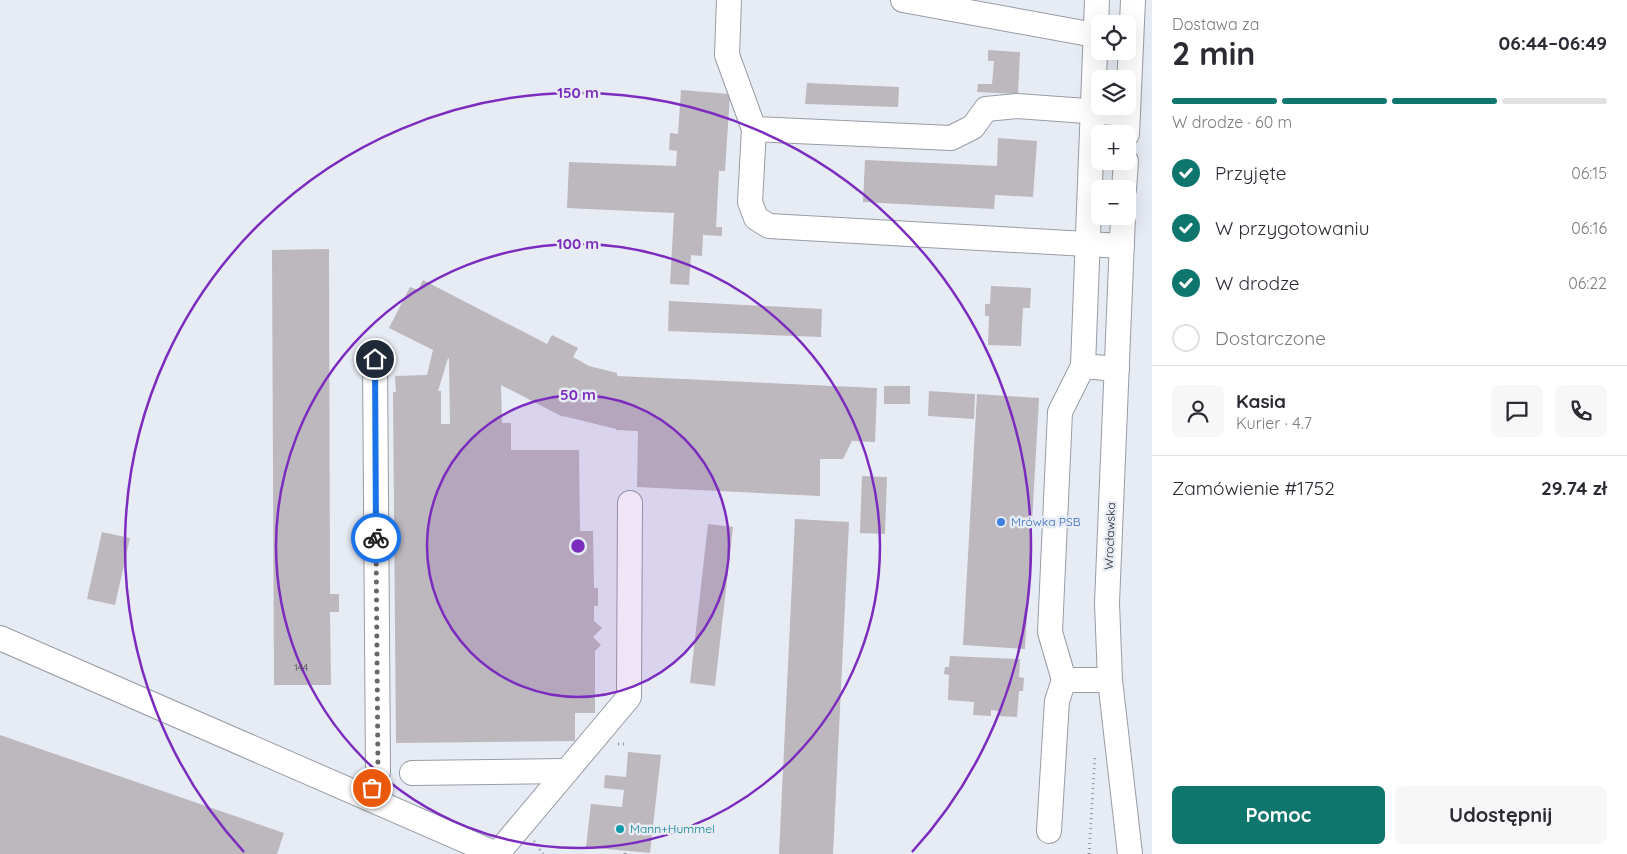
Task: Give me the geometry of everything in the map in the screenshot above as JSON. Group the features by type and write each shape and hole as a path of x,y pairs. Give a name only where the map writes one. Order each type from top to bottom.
{"street":[{"path":"729,0 726,55 754,128 750,202 756,218 769,226 1122,246"},
{"path":"903,0 1091,34"},
{"path":"1097,0 1097,15"},
{"path":"1132,15 1133,0"},
{"path":"1103,115 1127,124 1129,60"},
{"path":"754,128 951,138 973,127 986,109 1017,106 1091,111"},
{"path":"1049,831 1056,701 1064,680 1050,632 1060,412 1083,366 1093,115"},
{"name":"Wrocławska","path":"1123,225 1108,603 1110,680 1130,854"},
{"path":"368,798 378,772 375,359"},
{"path":"1083,366 1117,369"},
{"path":"0,638 497,854 629,697 630,503"},
{"path":"1064,680 1110,680"},
{"path":"412,773 567,771"}],"building":[{"path":"988,50 1020,52 1018,94 977,92 978,84 992,84 994,61 988,61"},
{"path":"807,83 899,87 898,107 805,104"},
{"path":"681,90 730,94 725,171 719,171 716,227 722,227 722,236 703,235 702,256 691,255 689,285 670,284 674,213 567,208 569,162 676,166 677,151 669,150 670,133 678,134"},
{"path":"998,138 1037,141 1033,197 995,195 994,209 863,202 865,160 997,166"},
{"path":"329,249 330,594 339,594 339,612 330,612 331,685 274,685 272,250"},
{"path":"423,280 547,344 552,335 578,348 573,357 589,366 617,373 617,376 877,388 875,442 852,441 843,459 820,459 820,496 637,487 638,431 616,430 563,417 501,385 502,423 511,423 511,450 579,450 580,531 593,531 594,588 598,588 598,606 594,606 594,621 602,628 593,637 601,645 595,651 595,713 575,713 575,741 396,743 393,392 396,392 395,376 427,375 433,350 389,328 410,287 418,290","holes":["449,359 450,424 441,424 441,391 438,391"]},
{"path":"991,286 1031,288 1030,308 1023,308 1021,346 988,345 989,316 985,316 985,304 990,304"},
{"path":"669,301 822,309 821,337 668,331"},
{"path":"884,386 910,386 910,404 884,404"},
{"path":"929,391 975,394 974,419 928,416"},
{"name":"Mrówka PSB","path":"977,394 1039,398 1025,649 963,645"},
{"path":"862,476 887,477 885,534 860,533"},
{"path":"795,519 849,522 833,854 779,854"},
{"path":"708,524 733,527 715,686 690,683"},
{"path":"102,532 130,538 115,605 87,599"},
{"path":"950,656 1020,659 1019,677 1024,678 1023,691 1019,691 1017,717 999,716 999,711 991,710 991,716 973,715 974,702 948,700 949,675 944,674 945,667 949,667"},
{"path":"0,735 284,833 277,854 0,854"},
{"path":"628,752 661,755 650,853 586,847 591,804 622,807 624,790 604,788 605,775 626,777"}],"way so far":[{"path":"372,788 378,772 376,538"}],"place":[{"name":"Mrówka PSB","path":"1001,522"},
{"name":"Mann+Hummel","path":"620,829"}],"route":[{"path":"375,359 376,538"}]}
